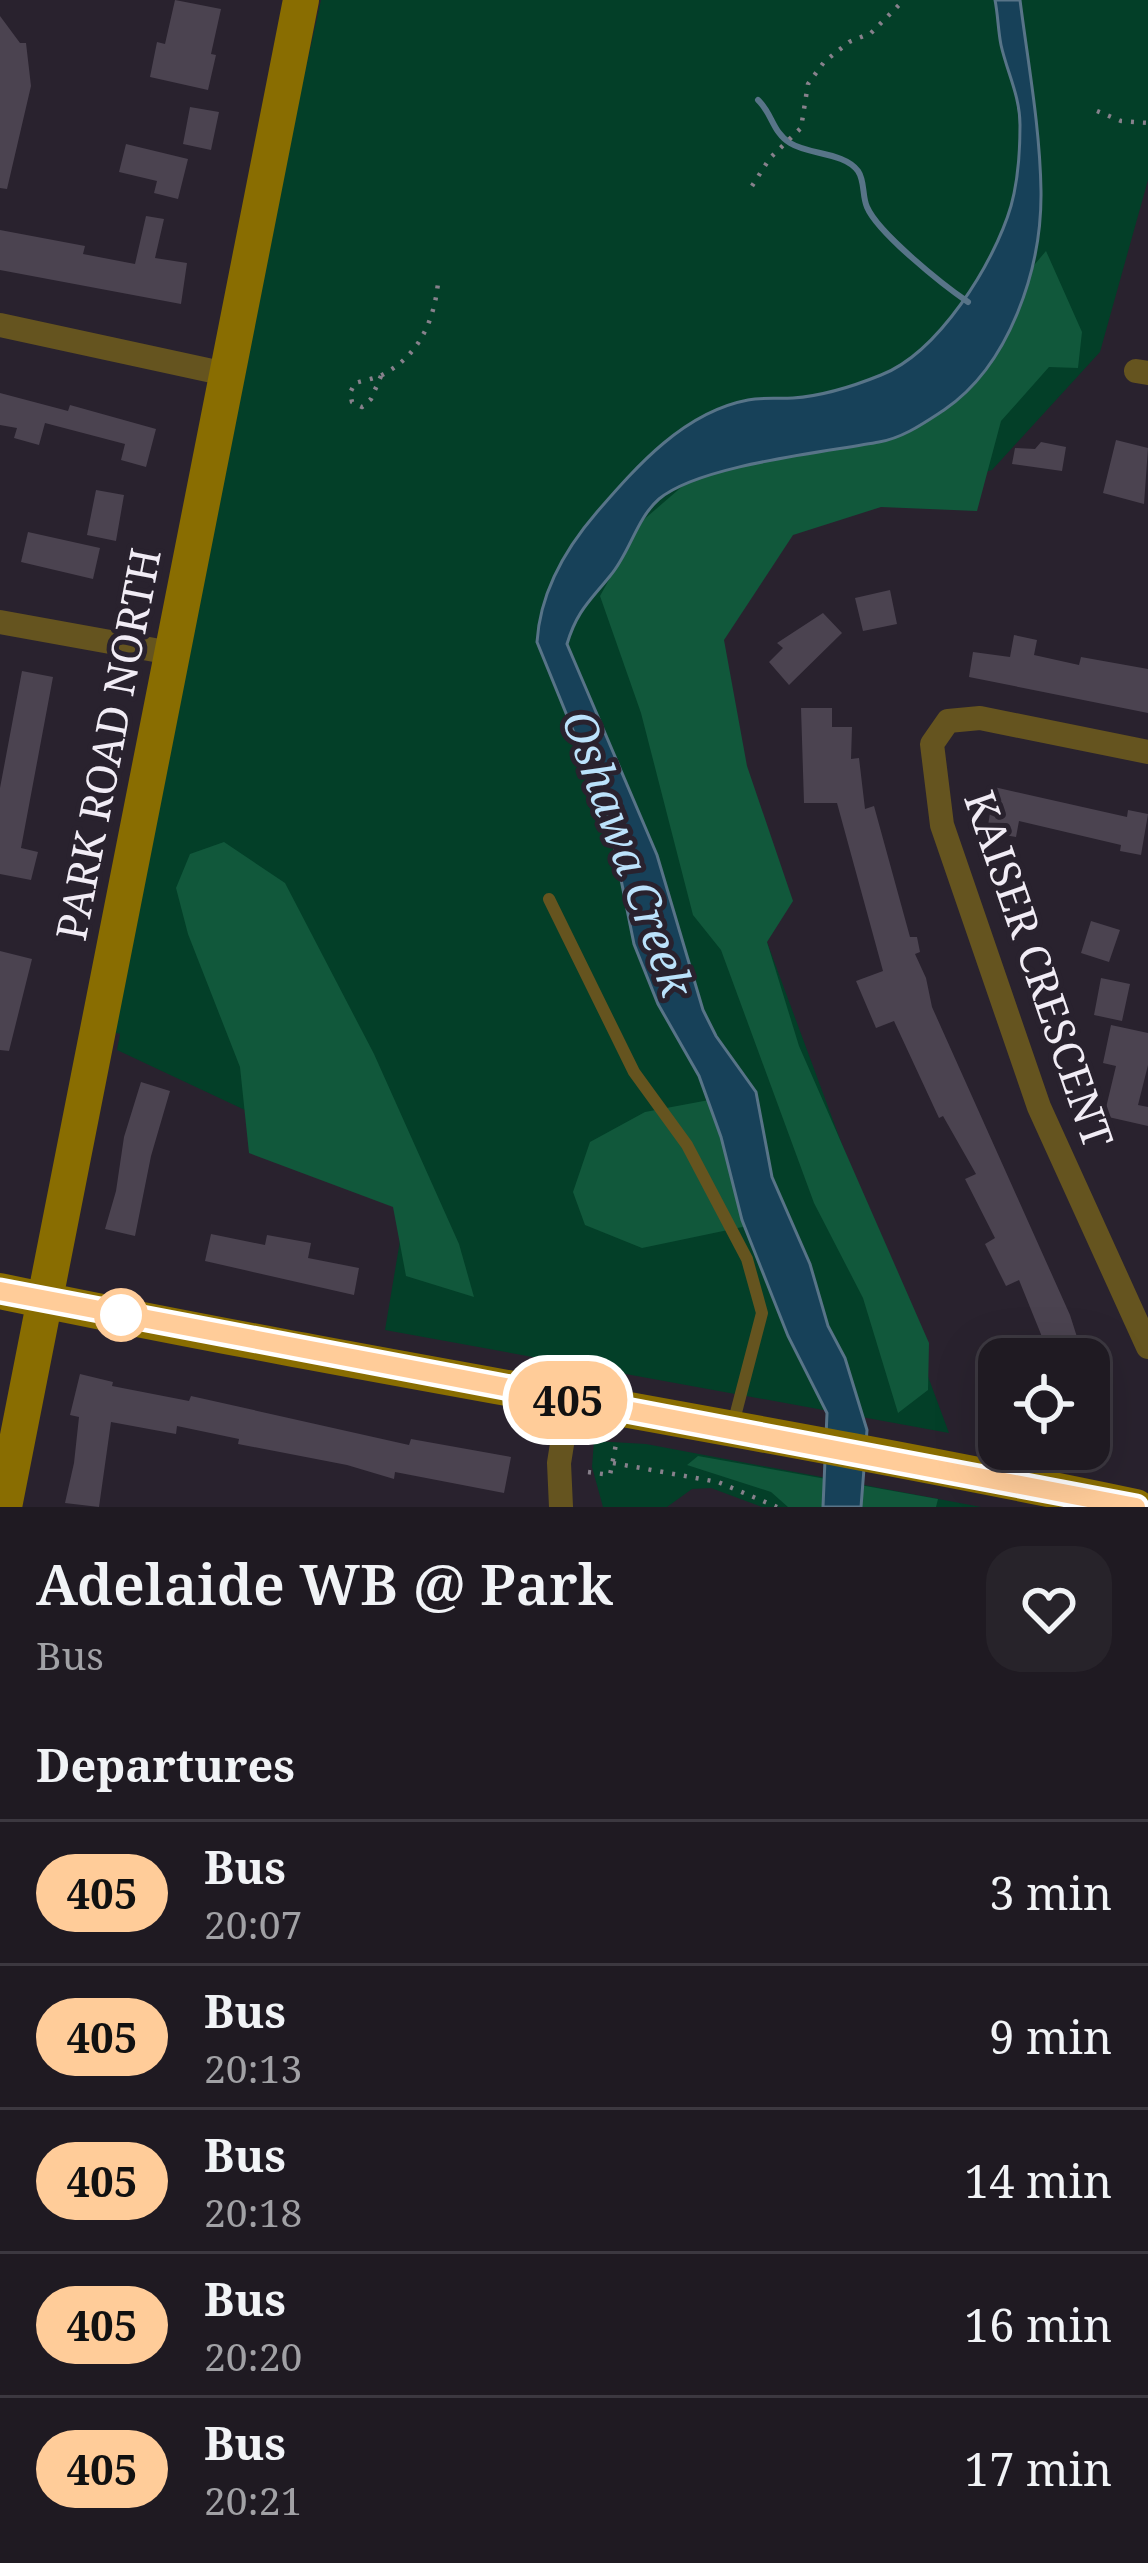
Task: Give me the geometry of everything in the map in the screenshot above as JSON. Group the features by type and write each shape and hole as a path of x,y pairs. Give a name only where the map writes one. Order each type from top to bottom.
{"main road":[{"name":"PARK ROAD NORTH","path":"4,1507 7,1458 44,1300 301,0"},
{"path":"0,1292 1136,1507"}],"street":[{"path":"0,325 226,374"},
{"path":"0,622 171,653"},
{"name":"KAISER CRESCENT","path":"1148,752 980,718 948,721 932,744 942,825 1032,1088 1148,1347"},
{"path":"561,1507 560,1463 568,1400"}],"lane":[{"path":"549,899 634,1072 688,1145 748,1259 762,1313 731,1431"}],"path":[{"path":"752,186 801,128 808,84 824,62 849,42 871,33 904,0"},
{"path":"1097,111 1121,121 1148,123"},
{"path":"381,376 355,383 352,402 362,407 381,376 414,347 435,311 438,284"},
{"path":"405,338 414,347"},
{"path":"588,1472 610,1475 617,1439"},
{"path":"613,1463 718,1482 777,1507"}],"green space":[{"path":"321,0 1148,0 1148,180 1100,352 992,470 805,523 719,596 677,672 767,942 949,1433 385,1330 409,1187 117,1050 120,1034 92,1026"},
{"path":"1046,251 1082,332 1078,368 1049,367 1001,421 977,511 881,507 793,535 724,640 747,766 793,901 767,942 799,1046 929,1343 928,1390 898,1413 863,1298 814,1203 721,950 693,915 641,713 600,596 641,522 737,439 942,374"},
{"path":"224,842 285,883 374,1054 459,1244 474,1297 406,1276 393,1207 249,1153 240,1067 188,934 176,888 190,854"},
{"path":"725,1097 766,1222 642,1248 585,1225 573,1192 590,1142 645,1112"},
{"path":"594,1441 646,1444 981,1507 762,1507 711,1488 692,1489 667,1507 603,1507 592,1467"},
{"path":"698,1456 938,1499 936,1507 788,1507 771,1492 687,1465"}],"water":[{"name":"Oshawa Creek","path":"995,0 1020,0 1041,191 1028,282 1018,312 987,368 944,410 896,437 732,469 678,487 659,499 644,516 617,567 579,615 567,644 657,855 703,1010 756,1092 772,1177 810,1264 867,1430 861,1507 823,1507 827,1413 788,1336 742,1220 721,1137 699,1076 658,1004 634,944 604,795 592,777 537,642 539,624 556,572 585,526 664,443 725,406 815,395 881,375 923,347 961,304 1003,229 1018,166 1019,114"}],"building":[{"path":"175,0 221,9 208,90 150,77 157,42 165,44"},
{"path":"0,16 20,43 26,43 31,86 7,189 0,188"},
{"path":"190,107 219,112 211,150 183,144"},
{"path":"126,144 188,159 178,199 154,193 157,181 119,172"},
{"path":"146,216 164,219 155,258 187,263 181,304 0,270 0,230 85,246 83,254 135,264"},
{"path":"0,393 68,411 70,405 156,429 146,467 121,460 125,444 45,423 39,445 14,438 17,428 0,425"},
{"path":"1116,440 1148,448 1144,504 1103,493"},
{"path":"1041,442 1066,447 1062,471 1012,464 1015,448 1035,449"},
{"path":"96,490 124,495 116,541 87,535"},
{"path":"28,532 100,548 93,579 21,562"},
{"path":"890,590 897,624 863,631 855,598"},
{"path":"823,613 842,633 789,685 769,662 783,648 777,643"},
{"path":"1014,635 1037,640 1034,655 1079,665 1081,657 1148,669 1148,713 969,677 973,652 1010,657"},
{"path":"22,671 53,677 21,848 38,852 31,880 0,874 0,788"},
{"path":"801,708 832,708 832,727 852,727 851,759 859,758 865,809 874,806 910,937 917,937 920,952 915,954 932,1007 1077,1338 1042,1338 1019,1280 1006,1286 985,1244 995,1238 965,1179 976,1174 943,1116 939,1118 894,1021 876,1028 856,981 883,971 837,803 804,803"},
{"path":"994,787 1127,817 1128,810 1148,814 1141,855 1120,851 1121,845 1019,821 1016,837 987,832"},
{"path":"1091,921 1120,930 1109,962 1081,953"},
{"path":"0,951 32,959 9,1051 0,1050"},
{"path":"1101,978 1130,984 1122,1021 1094,1015"},
{"path":"1111,1025 1148,1033 1148,1065 1138,1105 1148,1107 1148,1126 1104,1116 1116,1066 1103,1063"},
{"path":"141,1082 170,1091 135,1236 105,1229"},
{"path":"211,1234 265,1245 267,1235 311,1243 308,1258 359,1268 354,1295 205,1261"},
{"path":"80,1374 113,1382 112,1386 189,1401 191,1396 409,1445 411,1439 511,1457 504,1493 395,1472 394,1479 177,1426 176,1434 111,1422 99,1507 65,1503 79,1417 70,1415"}],"waterway":[{"path":"758,100 790,143 852,165 860,175 873,218 968,302"}],"bus line":[{"name":"405","path":"0,1291 1136,1507"}]}
